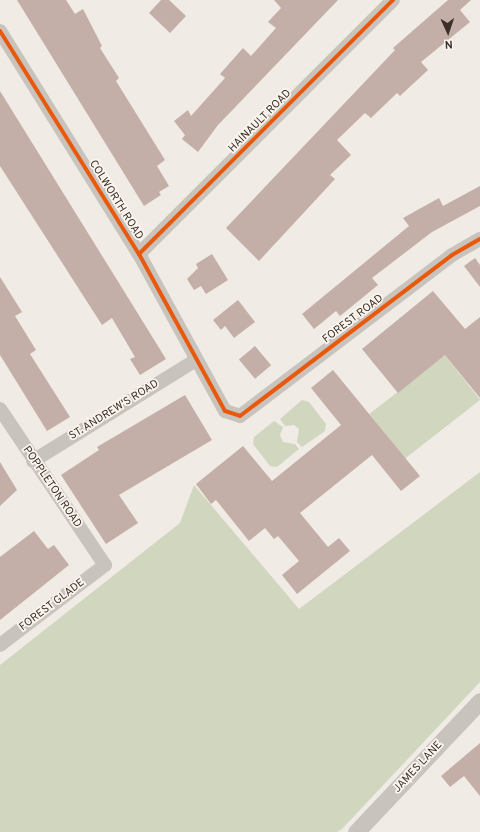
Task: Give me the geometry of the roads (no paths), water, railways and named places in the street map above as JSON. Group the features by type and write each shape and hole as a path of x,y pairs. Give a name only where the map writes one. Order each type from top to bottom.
{"street":[{"name":"HAINAULT ROAD","path":"139,254 393,0"},
{"name":"COLWORTH ROAD","path":"0,31 139,254 225,411 240,416"},
{"name":"FOREST ROAD","path":"240,416 452,256 480,239"},
{"name":"ST. ANDREW'S ROAD","path":"33,461 196,360"},
{"name":"POPPLETON ROAD","path":"0,409 33,461 105,565"},
{"name":"FOREST GLADE","path":"0,645 105,565"},
{"name":"JAMES LANE","path":"356,832 480,701"}]}
